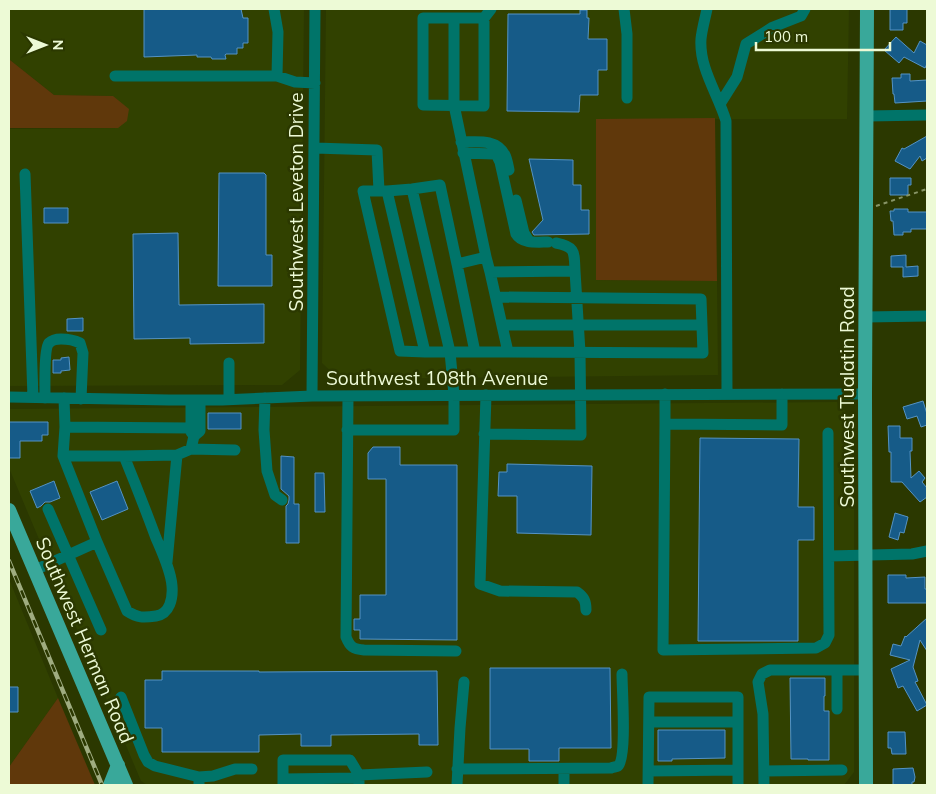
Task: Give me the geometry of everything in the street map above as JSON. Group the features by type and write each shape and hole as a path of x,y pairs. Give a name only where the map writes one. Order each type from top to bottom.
{"main road":[{"name":"Southwest Tualatin Road","path":"866,785 865,394 867,9"},
{"name":"Southwest Herman Road","path":"9,510 126,785"},
{"path":"110,785 118,766"}],"street":[{"path":"274,9 278,32 277,76"},
{"name":"Southwest Leveton Drive","path":"312,396 315,9"},
{"path":"624,9 627,34 627,98"},
{"path":"707,9 701,41 703,58 726,121 727,394"},
{"path":"720,104 737,77 746,44 773,27 801,16 804,9"},
{"path":"488,13 484,106 423,105 424,18 454,18 488,13"},
{"path":"454,18 454,105 508,352"},
{"path":"115,76 277,76 295,82 314,83"},
{"path":"867,116 927,115"},
{"path":"462,147 487,142 498,147 505,155 524,233 529,241 567,245 572,249 574,256 579,325 581,435 484,434"},
{"path":"314,148 377,150 383,191 424,352"},
{"path":"25,174 33,397"},
{"path":"475,352 440,185 412,189 363,191 400,351 424,352 703,353 701,299 496,297"},
{"path":"348,430 454,430 454,395 450,352 412,189"},
{"path":"457,264 486,257"},
{"path":"490,272 575,271"},
{"path":"866,317 927,316"},
{"path":"502,325 702,325"},
{"path":"45,398 48,345 57,339 66,339 80,343 83,353 81,399"},
{"path":"229,363 229,399"},
{"path":"665,394 663,650 816,648 825,643 829,635 828,433"},
{"path":"664,424 782,425 782,394"},
{"name":"Southwest 108th Avenue","path":"9,397 195,400 312,396 865,394"},
{"path":"486,395 480,584 500,591 577,592 586,602 586,610"},
{"path":"348,396 346,637 348,644 355,650 456,651"},
{"path":"64,398 63,456 127,612 144,618 160,616 166,612 170,604 172,585 167,564 124,456"},
{"path":"264,398 267,471 275,495 282,500"},
{"path":"65,427 200,431 195,400"},
{"path":"192,432 192,449"},
{"path":"63,456 177,455 192,449 235,450"},
{"path":"167,564 177,455"},
{"path":"48,509 101,630"},
{"path":"35,570 97,542"},
{"path":"828,556 912,554 927,551"},
{"path":"764,785 763,714 758,682 762,674 770,670 866,670"},
{"path":"837,670 837,709"},
{"path":"457,769 564,769 610,768 618,766 621,760 624,731 622,674"},
{"path":"457,785 464,682"},
{"path":"121,697 144,755 148,762 155,766 199,781 235,769 252,769"},
{"path":"648,785 649,697 738,697 738,785"},
{"path":"649,722 738,722"},
{"path":"359,779 350,760 283,760 283,782 359,779 428,772"},
{"path":"564,769 564,785"},
{"path":"649,771 738,770"},
{"path":"764,771 842,770"}],"path":[{"path":"867,209 927,190"}],"shaded area":[{"path":"9,9 304,9 300,370 282,385 9,386 9,129 118,128 113,96 54,95 9,60"},
{"path":"326,9 849,9 847,119 596,119 596,280 717,281 718,375 339,379 322,363"},
{"path":"9,60 54,95 113,96 129,109 127,121 118,128 9,128"},
{"path":"715,118 717,281 596,280 596,119"},
{"path":"837,402 854,421 854,772 844,785 147,785 141,781 9,468 9,409"},
{"path":"9,579 58,698 9,767"},
{"path":"58,698 95,785 9,785 9,767"}],"building":[{"path":"144,9 241,9 243,18 248,18 248,43 243,43 243,48 237,48 237,54 226,54 226,59 197,57 197,55 144,57"},
{"path":"890,9 907,9 907,23 903,23 903,30 890,30"},
{"path":"580,10 587,10 587,18 589,18 588,39 607,39 607,70 598,70 598,95 580,95 579,112 507,111 508,14 580,14"},
{"path":"896,37 914,53 920,41 927,45 927,64 925,68 904,57 899,63 884,50"},
{"path":"901,74 910,74 910,81 927,80 927,101 895,103 892,78 901,78"},
{"path":"927,136 927,158 922,161 920,156 910,169 895,161 902,148 904,149"},
{"path":"529,159 573,160 573,185 581,185 581,210 589,210 589,234 534,235 532,232 543,220"},
{"path":"219,173 264,173 266,175 266,255 272,255 272,286 218,286"},
{"path":"890,178 911,178 911,185 908,185 908,195 890,195"},
{"path":"44,208 68,208 68,223 44,223"},
{"path":"894,209 908,209 908,212 927,212 927,229 911,229 911,232 903,232 903,235 894,235 890,211 894,211"},
{"path":"178,233 179,305 264,304 264,343 190,344 190,338 134,339 133,234"},
{"path":"906,255 906,267 918,266 918,276 903,277 903,267 891,267 891,256"},
{"path":"83,318 83,331 67,331 67,319"},
{"path":"69,357 70,370 53,373 53,360"},
{"path":"923,401 927,414 927,425 921,427 917,416 907,419 903,407"},
{"path":"208,413 241,413 241,429 208,429"},
{"path":"9,422 48,422 48,435 42,435 42,441 20,441 20,458 9,458"},
{"path":"888,426 900,426 900,438 912,438 912,451 910,451 911,478 919,471 925,478 922,482 927,488 927,497 920,502 902,482 891,482 891,452 889,452"},
{"path":"700,438 799,439 798,507 814,507 814,540 798,540 798,641 698,641"},
{"path":"373,447 400,447 400,465 457,465 457,640 360,639 360,630 354,630 354,619 360,619 360,595 386,595 386,479 368,479 368,453"},
{"path":"281,456 294,457 294,504 299,504 299,543 286,543 286,506 289,496 281,489"},
{"path":"507,464 592,466 591,535 517,533 517,496 498,496 499,472 507,472"},
{"path":"315,473 324,473 325,512 315,512"},
{"path":"54,481 60,498 45,502 37,508 30,491"},
{"path":"117,481 128,509 102,520 90,492"},
{"path":"895,513 908,517 904,533 900,532 898,540 889,537"},
{"path":"888,575 906,575 906,578 925,577 927,603 888,603"},
{"path":"927,618 927,651 920,640 913,667 918,681 915,682 927,705 917,711 903,686 898,688 891,669 910,660 890,655 893,644 901,646 905,636"},
{"path":"490,668 610,668 611,748 559,748 559,761 529,761 529,749 490,749"},
{"path":"162,671 437,671 438,745 419,745 419,734 331,735 331,746 301,746 301,734 259,735 259,752 162,752 162,728 145,728 145,680 162,680"},
{"path":"790,678 825,678 824,711 829,711 829,760 791,759"},
{"path":"9,687 18,687 18,712 9,712"},
{"path":"658,730 725,730 725,758 658,761"},
{"path":"888,732 905,732 906,754 892,754 891,748 888,748"},
{"path":"913,768 915,777 912,785 893,785 893,769"}],"railway":[{"path":"9,561 102,785"}]}
